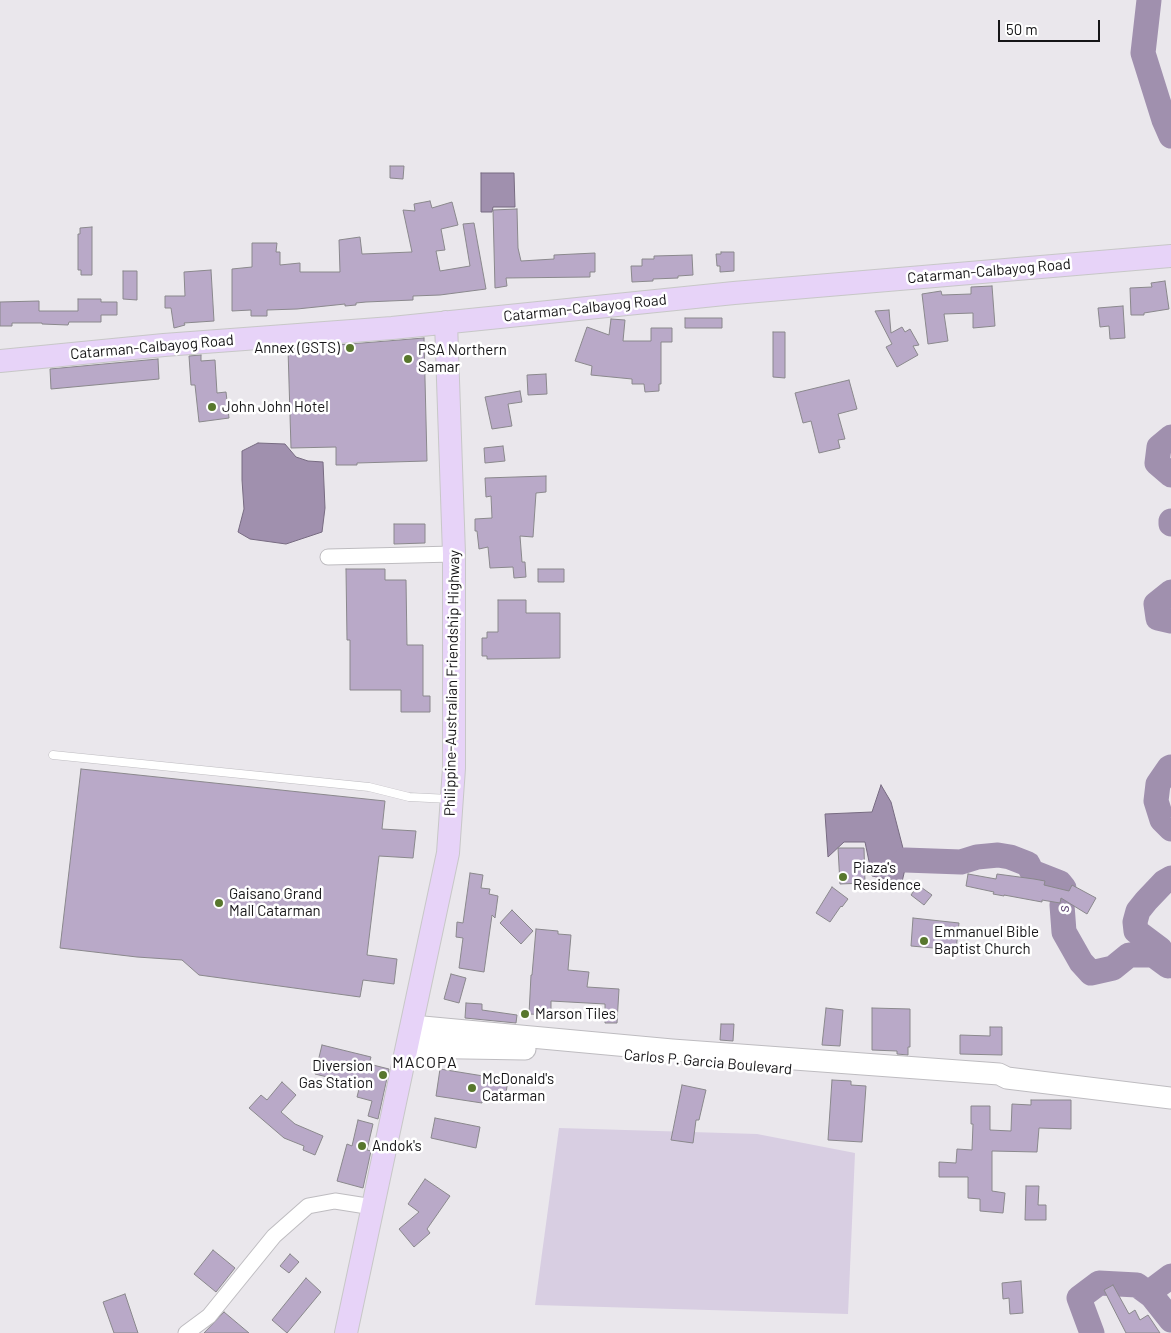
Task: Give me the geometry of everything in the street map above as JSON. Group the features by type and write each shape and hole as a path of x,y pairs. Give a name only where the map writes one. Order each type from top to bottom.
{"main road":[{"name":"Catarman-Calbayog Road","path":"0,361 446,322 734,293 1171,256"},
{"name":"Philippine-Australian Friendship Highway","path":"346,1333 448,853 454,768 454,554 446,322"},
{"name":"Carlos P. Garcia Boulevard","path":"410,1036 565,1045 966,1076 995,1082 1004,1081 1007,1078 1171,1098"}],"street":[{"path":"328,557 454,554"},
{"path":"186,1333 210,1316 274,1236 308,1206 335,1201 373,1207"}],"lane":[{"path":"53,755 369,787 409,797 452,799"}],"shaded area":[{"path":"481,173 514,173 515,207 493,207 492,212 481,212"},
{"path":"258,443 285,444 296,457 308,461 323,462 325,508 322,532 286,544 250,539 238,532 244,509 242,451"},
{"path":"881,785 891,802 904,852 912,859 905,869 902,882 872,876 865,842 844,842 828,857 825,814 872,812"},
{"path":"559,1128 757,1134 855,1153 848,1314 535,1305"}],"building":[{"path":"390,166 404,166 403,179 390,178"},
{"path":"430,201 432,208 452,202 458,225 441,229 445,250 436,251 440,271 470,266 463,224 474,223 486,289 440,295 413,296 413,300 267,310 267,316 251,316 251,310 232,311 232,269 252,267 252,243 277,243 276,252 280,252 280,265 300,263 300,272 340,272 339,240 360,237 362,254 412,252 403,210 415,211 414,204"},
{"path":"517,209 518,248 521,261 554,259 554,255 595,253 595,272 590,272 590,277 506,278 507,286 495,288 493,210"},
{"path":"92,227 92,275 81,275 81,270 78,270 78,234 80,234 80,228"},
{"path":"721,252 734,252 734,271 720,272 720,266 717,266 716,254 721,254"},
{"path":"692,255 693,275 632,282 631,266 642,266 642,259 654,259 654,256"},
{"path":"211,270 214,321 184,323 185,325 174,328 171,308 165,308 165,296 185,296 184,272"},
{"path":"123,271 137,271 137,300 123,299"},
{"path":"1165,281 1169,309 1144,313 1144,315 1131,315 1130,288 1152,287 1151,283"},
{"path":"992,286 995,326 973,328 973,313 944,314 948,341 928,344 922,294 941,291 942,295 971,294 971,287"},
{"path":"78,299 101,299 101,302 117,302 117,315 101,315 101,322 69,322 68,325 12,323 12,326 0,326 0,302 39,301 39,311 78,311"},
{"path":"1123,306 1125,338 1110,339 1109,326 1100,327 1098,308"},
{"path":"889,310 891,333 902,327 905,332 910,329 919,345 913,346 918,355 897,367 886,347 892,344 875,311"},
{"path":"685,318 722,318 722,328 685,328"},
{"path":"611,319 625,320 623,341 651,341 651,328 672,328 672,342 661,342 661,384 659,384 659,391 645,392 644,384 632,384 632,379 591,375 592,366 575,361 587,327 609,335"},
{"path":"773,332 785,332 785,378 773,377"},
{"path":"424,338 427,461 336,465 336,447 291,448 288,349"},
{"path":"201,355 201,361 215,360 217,393 226,392 229,418 199,422 195,385 191,385 189,356"},
{"path":"158,359 159,379 51,389 50,369"},
{"path":"546,374 547,394 528,395 527,375"},
{"path":"849,380 857,409 838,414 845,439 838,440 840,448 819,453 811,421 803,423 795,393"},
{"path":"520,391 522,402 508,404 512,426 492,429 485,397"},
{"path":"503,446 505,461 485,463 484,448"},
{"path":"546,476 546,492 536,493 533,537 520,536 522,562 525,562 526,577 514,578 513,567 490,568 488,547 479,549 477,531 475,531 475,519 492,518 491,496 486,497 485,478"},
{"path":"394,524 425,524 425,543 394,544"},
{"path":"346,569 385,569 385,580 406,580 407,645 423,645 423,696 430,696 430,712 401,712 401,690 350,690 350,640 347,640"},
{"path":"538,569 564,569 564,582 538,582"},
{"path":"498,600 526,600 526,613 560,613 560,658 487,659 487,656 482,656 482,638 487,638 487,632 498,632"},
{"name":"Gaisano Grand Mall Catarman","path":"81,769 385,801 382,829 416,831 413,858 379,856 367,955 397,959 394,984 363,980 360,997 199,975 182,960 60,948"},
{"path":"838,848 864,848 865,883 840,884"},
{"path":"470,873 483,875 481,888 490,889 489,894 498,896 495,918 492,915 484,972 459,968 463,938 456,937 457,922 463,923"},
{"path":"968,874 996,879 997,874 1034,879 1045,881 1044,885 1069,891 1072,885 1096,898 1087,914 1061,898 1060,903 1042,900 1042,902 993,894 994,892 966,886"},
{"path":"918,885 932,895 924,905 911,895"},
{"path":"832,887 848,899 830,922 816,913"},
{"path":"512,910 533,931 521,944 500,923"},
{"path":"913,918 959,923 956,950 911,946"},
{"path":"536,929 558,931 558,934 571,935 568,970 589,972 587,987 619,989 617,1023 605,1023 605,1004 551,1001 551,1015 529,1014"},
{"path":"451,974 466,978 459,1003 444,999"},
{"path":"466,1003 482,1004 482,1010 517,1015 516,1023 465,1018"},
{"path":"826,1008 843,1010 840,1046 822,1045"},
{"path":"872,1008 910,1009 910,1047 908,1047 908,1055 897,1054 897,1051 872,1050"},
{"path":"721,1024 734,1024 733,1041 720,1040"},
{"path":"990,1027 1002,1027 1002,1055 960,1054 960,1035 990,1036"},
{"path":"322,1045 371,1057 369,1064 389,1069 378,1119 368,1116 372,1101 357,1097 360,1085 315,1074"},
{"name":"McDonald's Catarman","path":"440,1069 508,1080 505,1099 483,1096 482,1103 436,1096"},
{"path":"832,1080 851,1081 851,1085 866,1086 862,1142 828,1140"},
{"path":"282,1082 296,1095 281,1112 295,1124 323,1136 315,1155 303,1150 304,1146 284,1138 249,1108 261,1095 267,1100"},
{"path":"682,1085 706,1090 699,1120 696,1120 693,1143 671,1140"},
{"path":"1031,1100 1071,1100 1071,1129 1039,1128 1037,1152 992,1151 992,1191 1005,1193 1003,1213 980,1211 980,1199 968,1198 968,1177 939,1177 939,1162 956,1163 957,1149 972,1150 973,1124 971,1124 971,1106 990,1106 990,1130 1011,1131 1012,1104 1031,1105"},
{"path":"435,1118 480,1127 476,1148 431,1138"},
{"path":"358,1120 373,1124 367,1150 371,1151 363,1188 337,1181 347,1144 352,1146"},
{"path":"425,1179 450,1196 427,1229 430,1233 414,1247 399,1229 419,1212 408,1204"},
{"path":"1026,1186 1039,1186 1038,1205 1046,1205 1046,1220 1025,1220"},
{"path":"213,1250 235,1268 216,1292 194,1274"},
{"path":"290,1254 299,1262 289,1273 280,1266"},
{"path":"306,1278 321,1292 287,1333 272,1320"},
{"path":"1021,1281 1023,1313 1010,1314 1009,1298 1003,1299 1002,1283"},
{"path":"1113,1285 1129,1314 1135,1310 1140,1320 1148,1315 1160,1333 1126,1333 1104,1290"},
{"path":"125,1294 138,1333 114,1333 103,1302"},
{"path":"224,1312 249,1333 204,1333"}],"waterway":[{"path":"1149,0 1143,53 1164,120 1171,136"},
{"path":"1171,437 1159,447 1157,463 1171,475"},
{"path":"1171,592 1156,604 1158,618 1171,621"},
{"path":"1171,767 1158,784 1156,801 1162,820 1171,829"},
{"name":"s","path":"905,860 961,862 977,857 998,855 1010,857 1028,864 1032,872 1060,883 1064,888 1062,905 1064,932 1081,962 1091,973 1113,968 1129,955 1153,955 1168,966"},
{"path":"1166,961 1160,949 1136,931 1135,922 1138,911 1146,901 1164,882 1171,878"},
{"path":"1152,1296 1155,1288 1171,1276"},
{"path":"1092,1333 1079,1298 1099,1283 1137,1285 1152,1296 1171,1320"}],"place":[{"name":"Annex (GSTS)","path":"350,348"},
{"name":"PSA Northern Samar","path":"408,359"},
{"name":"John John Hotel","path":"212,407"},
{"name":"Piaza's Residence","path":"843,877"},
{"name":"Gaisano Grand Mall Catarman","path":"219,903"},
{"name":"Emmanuel Bible Baptist Church","path":"924,941"},
{"name":"Marson Tiles","path":"525,1014"},
{"name":"Diversion Gas Station","path":"383,1075"},
{"name":"McDonald's Catarman","path":"472,1088"},
{"name":"Andok's","path":"362,1146"}],"district":[{"name":"MACOPA","path":"425,1063"}]}
